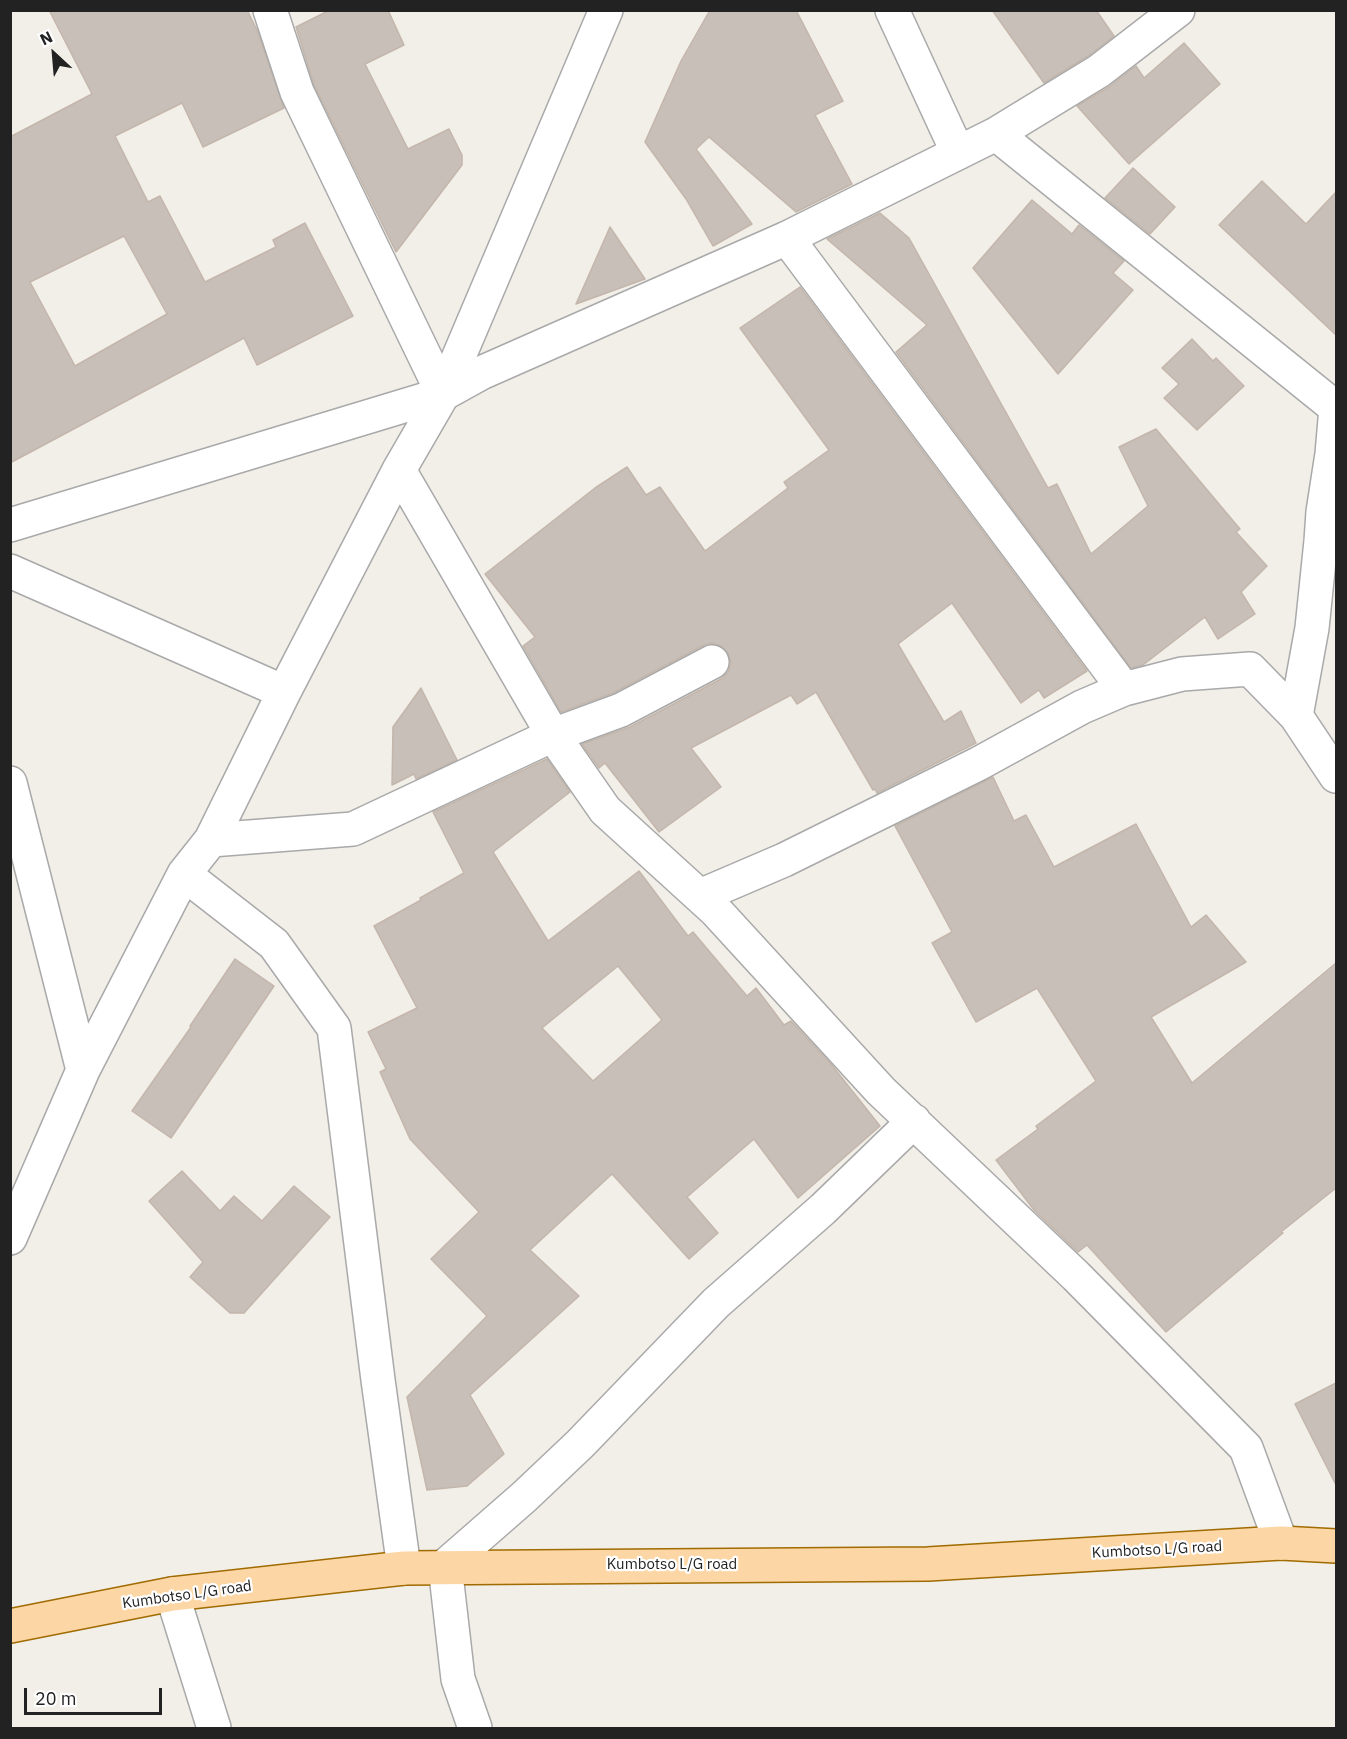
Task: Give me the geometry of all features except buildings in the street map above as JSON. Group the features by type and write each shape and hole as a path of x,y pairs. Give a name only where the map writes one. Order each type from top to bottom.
{"main road":[{"name":"Kumbotso L/G road","path":"10,1626 172,1594 404,1568 928,1563 1281,1543 1336,1546"}],"street":[{"path":"270,10 297,92 443,394"},
{"path":"10,1238 83,1070 184,874 211,840 284,692 399,470 443,394 606,10"},
{"path":"892,10 958,153"},
{"path":"10,525 443,394 481,373 787,238 996,134 1099,71 1178,10"},
{"path":"996,134 1336,408 1312,628 1296,716"},
{"path":"787,238 1124,689"},
{"path":"399,470 553,735 605,810 716,911 881,1091 1076,1276 1246,1448 1281,1543"},
{"path":"10,571 284,692"},
{"path":"211,840 353,829 553,735 621,710 712,662"},
{"path":"700,896 794,855 978,764 1082,707 1124,689 1182,674 1250,669 1296,716 1336,776"},
{"path":"10,783 83,1070"},
{"path":"184,874 274,944 334,1028 404,1568"},
{"path":"474,1728 458,1679 445,1566 556,1466 717,1303 823,1209 914,1121"},
{"path":"172,1594 214,1728"}]}
